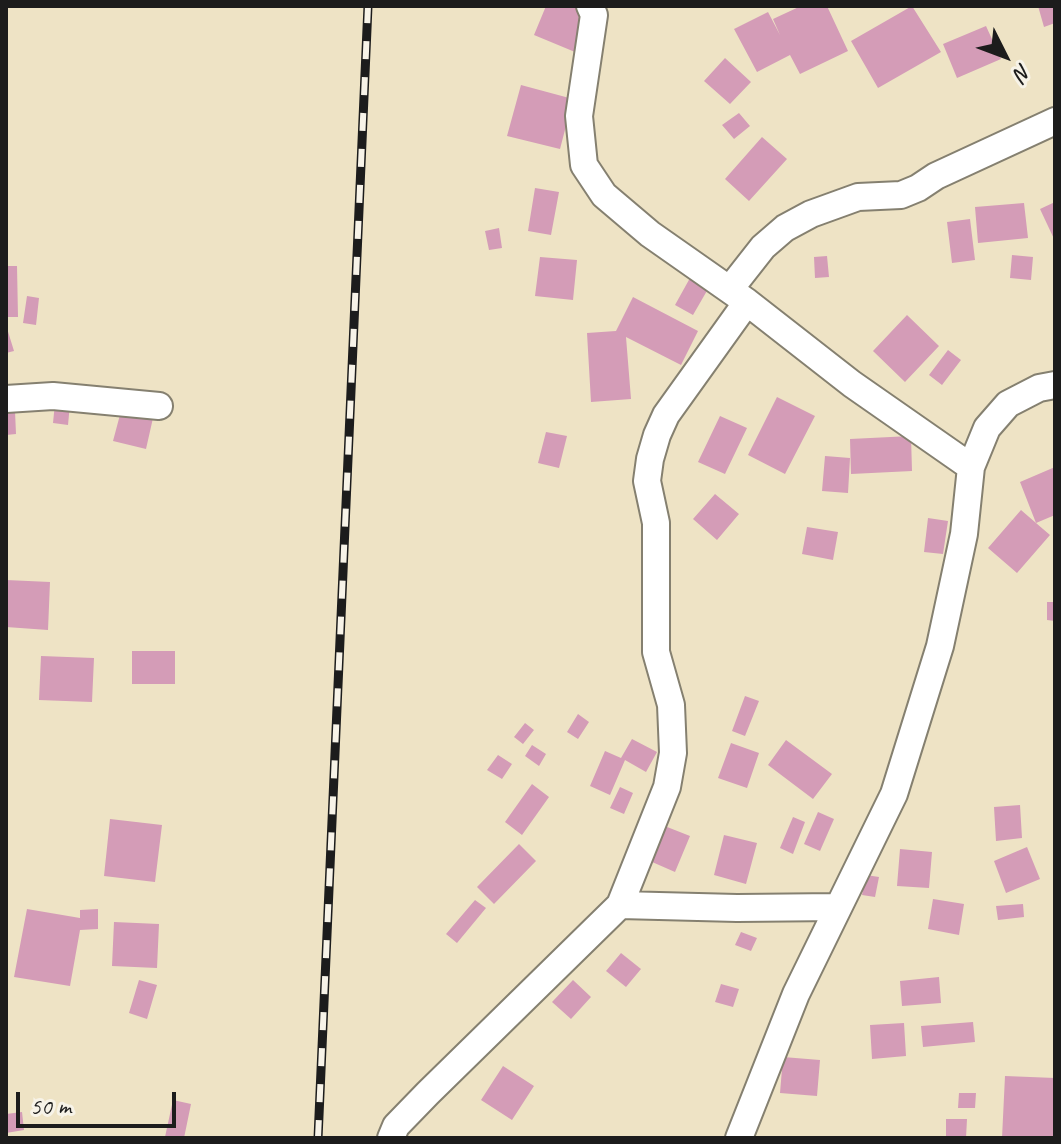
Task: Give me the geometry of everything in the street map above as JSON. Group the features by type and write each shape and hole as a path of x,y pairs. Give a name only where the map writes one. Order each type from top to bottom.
{"street":[{"path":"590,6 594,15 579,116 584,165 604,195 650,234 739,296 864,393 971,467"},
{"path":"391,1138 396,1126 428,1093 620,905 667,787 673,753 671,705 656,652 656,523 647,481 650,459 666,415 739,296 763,247 798,221 858,197 901,195 1055,121"},
{"path":"739,1138 796,994 894,794 940,646 964,534 971,467 987,428 1008,404 1039,388 1055,385"},
{"path":"6,399 53,396 159,406"},
{"path":"620,905 838,907"}],"building":[{"path":"546,6 575,6 591,13 575,52 534,35"},
{"path":"801,6 827,6 848,51 800,74 790,55 757,72 734,29 768,12 780,35 773,19"},
{"path":"912,6 941,52 878,88 851,41"},
{"path":"1038,6 1055,6 1055,23 1044,27"},
{"path":"986,26 1001,59 957,78 943,44"},
{"path":"725,58 751,82 730,104 704,81"},
{"path":"521,85 573,99 560,149 507,136"},
{"path":"739,113 750,126 734,139 722,125"},
{"path":"762,137 787,159 749,201 725,179"},
{"path":"535,188 559,192 551,235 528,231"},
{"path":"1055,202 1055,241 1040,209"},
{"path":"1024,203 1028,238 978,243 975,207"},
{"path":"970,219 975,260 952,263 947,222"},
{"path":"499,228 502,248 489,250 485,231"},
{"path":"1012,255 1033,257 1031,280 1010,278"},
{"path":"827,256 829,277 815,278 814,257"},
{"path":"540,257 577,260 573,300 535,296"},
{"path":"6,266 17,266 18,317 6,317"},
{"path":"690,278 708,289 693,315 675,305"},
{"path":"27,296 39,298 36,325 23,323"},
{"path":"633,297 698,331 681,365 626,337 631,399 591,402 587,333 616,331"},
{"path":"907,315 939,346 905,382 873,351"},
{"path":"6,325 14,351 6,353"},
{"path":"948,350 961,360 942,385 929,375"},
{"path":"777,397 815,416 785,474 748,455"},
{"path":"55,403 70,404 68,425 53,423"},
{"path":"15,411 16,434 6,435 6,412"},
{"path":"121,411 153,418 146,449 113,441"},
{"path":"720,416 747,428 725,474 698,462"},
{"path":"546,432 567,436 559,468 538,463"},
{"path":"911,436 912,471 851,474 850,439"},
{"path":"825,456 850,458 848,493 822,491"},
{"path":"1055,467 1055,515 1036,523 1020,482"},
{"path":"715,494 739,514 717,540 693,519"},
{"path":"1021,510 1050,535 1017,573 988,548"},
{"path":"928,518 948,521 943,554 924,552"},
{"path":"807,527 838,532 833,560 802,554"},
{"path":"6,580 50,582 48,630 6,627"},
{"path":"1047,602 1055,602 1055,621 1047,620"},
{"path":"132,651 175,651 175,684 132,684"},
{"path":"41,656 94,658 92,702 39,700"},
{"path":"745,696 759,701 745,736 732,731"},
{"path":"578,714 589,722 578,739 567,732"},
{"path":"525,723 534,730 523,744 514,737"},
{"path":"632,739 657,752 646,772 625,760 610,795 590,786 605,751 621,758"},
{"path":"786,740 832,774 813,799 768,765"},
{"path":"731,743 759,753 747,788 718,778"},
{"path":"532,745 546,754 539,766 525,756"},
{"path":"498,755 512,764 502,779 487,770"},
{"path":"532,784 549,797 522,835 505,822"},
{"path":"620,787 633,793 624,814 610,808"},
{"path":"1020,805 1022,838 996,841 994,807"},
{"path":"818,812 834,819 820,851 804,844"},
{"path":"793,817 805,822 793,854 780,848"},
{"path":"110,819 162,825 155,882 104,876"},
{"path":"657,823 690,836 675,872 643,858"},
{"path":"724,835 757,843 746,884 714,875"},
{"path":"519,844 536,861 494,904 477,887"},
{"path":"1027,847 1040,879 1006,893 994,861"},
{"path":"900,849 932,852 929,888 897,886"},
{"path":"866,875 879,877 875,897 862,895"},
{"path":"933,899 964,904 959,935 928,929"},
{"path":"475,900 486,908 457,943 446,934"},
{"path":"1023,904 1024,917 998,920 996,906"},
{"path":"27,909 80,918 80,910 98,909 98,929 80,930 70,986 14,977"},
{"path":"114,922 159,924 157,968 112,966"},
{"path":"741,932 757,938 751,951 735,945"},
{"path":"621,953 641,969 626,987 606,971"},
{"path":"939,977 941,1003 902,1006 900,981"},
{"path":"139,980 157,985 147,1019 129,1013"},
{"path":"573,980 591,997 571,1019 552,1002"},
{"path":"721,984 739,989 733,1007 715,1002"},
{"path":"973,1022 975,1042 923,1047 921,1026"},
{"path":"904,1023 906,1056 872,1059 870,1025"},
{"path":"783,1057 820,1060 817,1096 780,1093"},
{"path":"503,1066 534,1086 512,1120 481,1100"},
{"path":"1005,1076 1055,1078 1055,1138 1002,1138"},
{"path":"959,1093 976,1093 975,1108 958,1108"},
{"path":"173,1100 191,1104 184,1138 165,1137"},
{"path":"22,1112 24,1130 6,1133 6,1114"},
{"path":"946,1119 967,1119 966,1138 946,1138"}],"railway":[{"path":"318,1138 368,6"}]}
